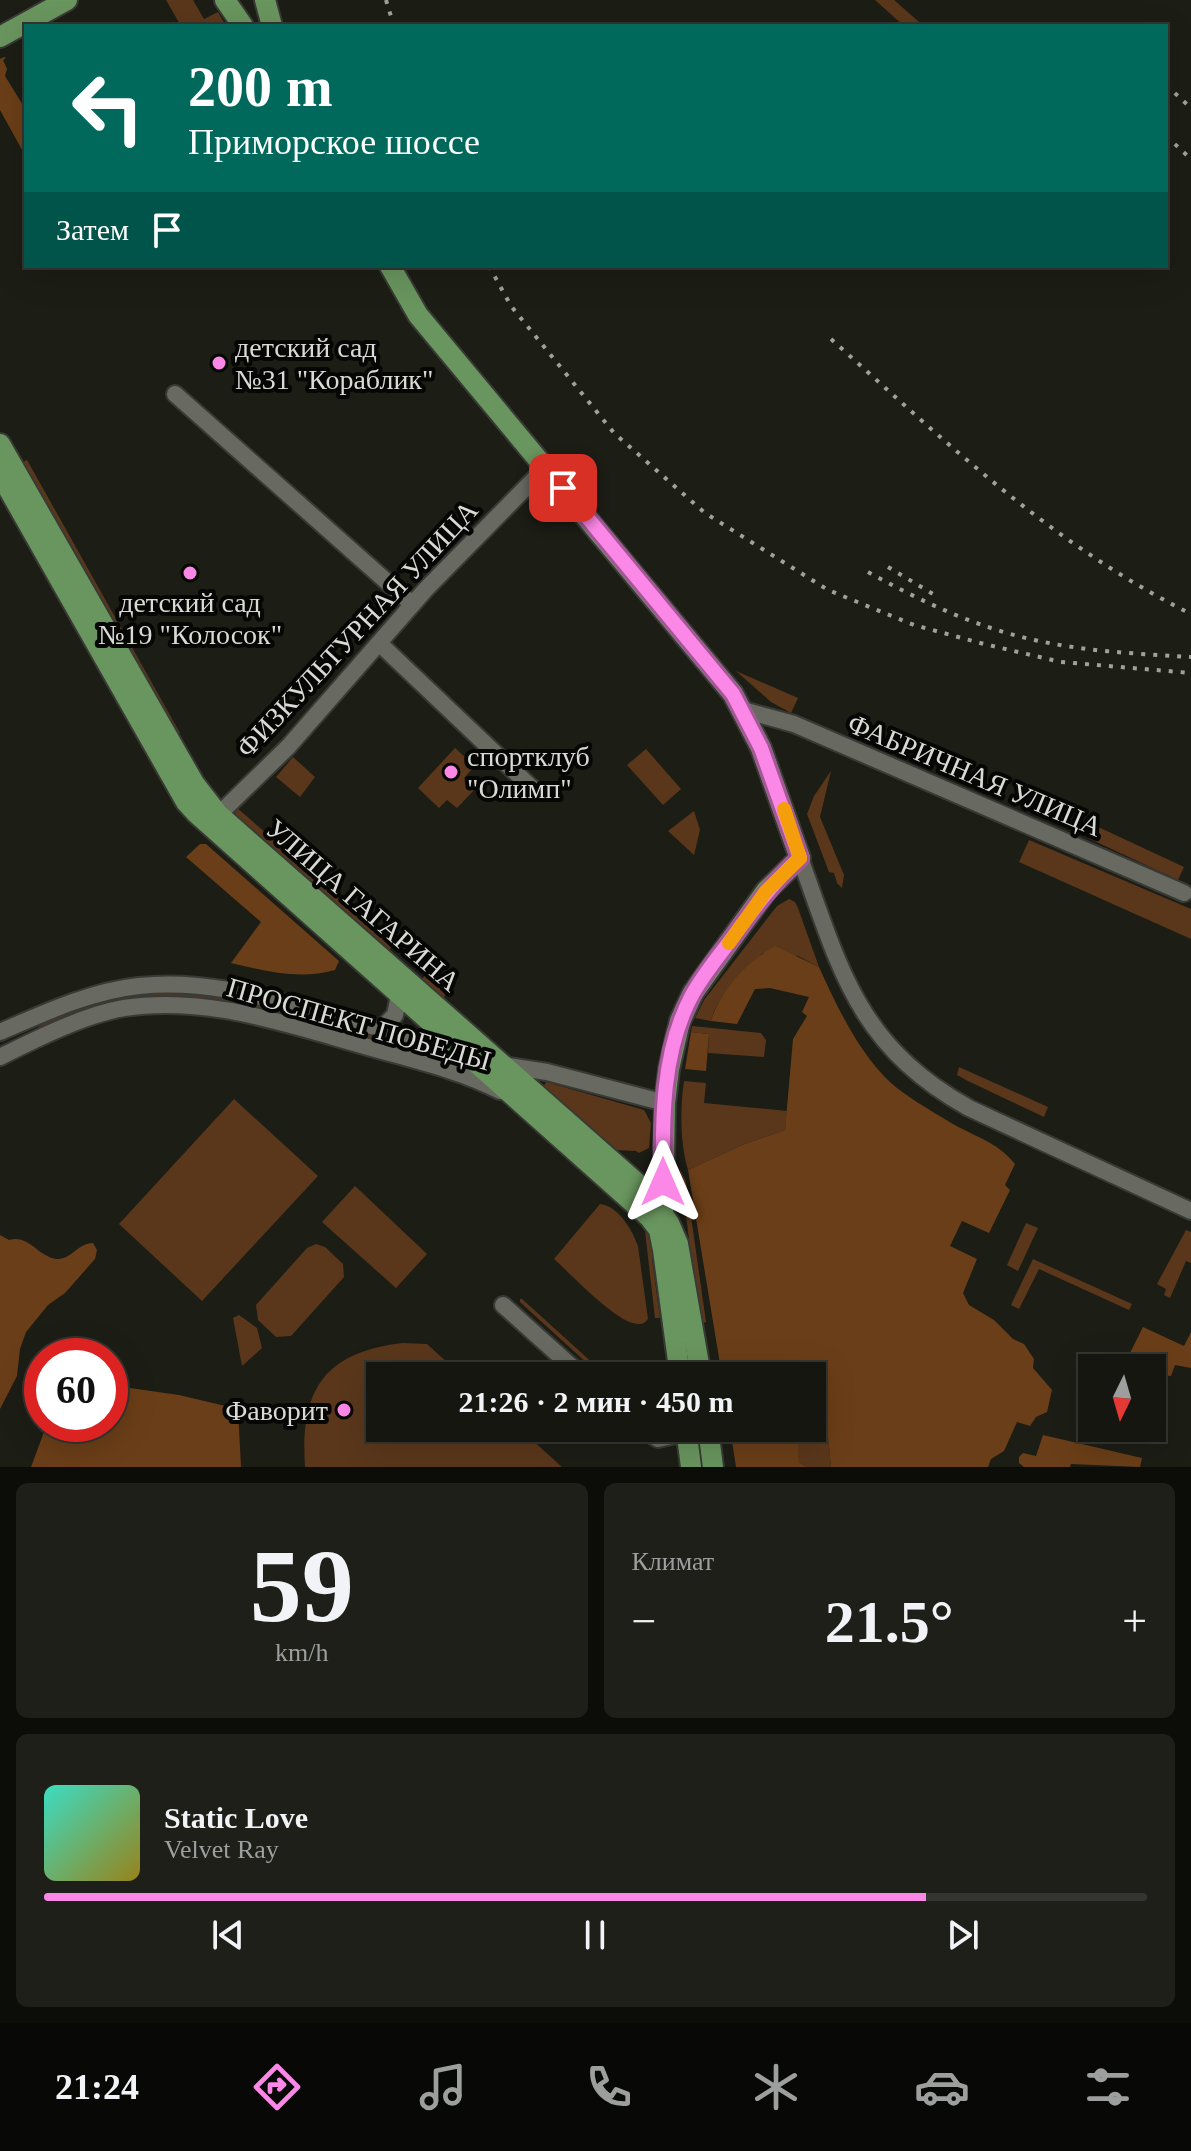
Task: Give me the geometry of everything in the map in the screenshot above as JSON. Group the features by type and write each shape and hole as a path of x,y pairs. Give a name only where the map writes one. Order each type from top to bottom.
{"main road":[{"path":"0,21 39,0"},
{"path":"0,37 67,0"},
{"path":"225,0 242,24"},
{"path":"265,0 271,24"},
{"path":"391,268 418,315 733,694 773,777 800,858 766,891 693,993 674,1042 665,1103 661,1222 678,1362"},
{"name":"УЛИЦА ГАГАРИНА","path":"0,444 213,820 399,995 503,1066 646,1191 661,1222 678,1244 699,1362"},
{"name":"УЛИЦА ГАГАРИНА","path":"0,474 186,802 213,820 463,1041 519,1101 631,1200 661,1222"},
{"path":"688,1442 691,1467"},
{"path":"710,1442 713,1467"}],"street":[{"path":"175,394 412,604"},
{"name":"ФИЗКУЛЬТУРНАЯ УЛИЦА","path":"213,820 288,747 412,604 546,467"},
{"path":"379,643 534,790"},
{"name":"ФАБРИЧНАЯ УЛИЦА","path":"743,710 794,724 1184,893"},
{"path":"800,858 854,999 905,1064 969,1108 1191,1211"},
{"name":"ПРОСПЕКТ ПОБЕДЫ","path":"5,1030 87,997 137,986 185,984 234,989 381,1029 463,1041"},
{"path":"381,1029 395,1015 399,995"},
{"name":"ПРОСПЕКТ ПОБЕДЫ","path":"0,1057 102,1013 145,1006 186,1006 234,1011 451,1071 485,1083 519,1101"},
{"path":"0,1073 19,1048 5,1030"},
{"path":"451,1071 459,1067 463,1041"},
{"path":"503,1066 547,1072 665,1103"},
{"path":"503,1305 566,1362"}],"shaded area":[{"path":"166,0 193,0 204,19 218,12 225,24 180,24"},
{"path":"875,0 894,0 919,22 902,24"},
{"path":"6,58 3,60 7,69 5,76 24,107 24,153 0,110 0,59"},
{"path":"27,460 180,733 175,736 19,464"},
{"path":"736,671 798,698 791,713 771,702"},
{"name":"спортклуб \"Олимп\"","path":"455,748 475,766 464,778 475,789 457,808 447,800 439,808 418,788"},
{"path":"646,749 681,789 663,805 627,765"},
{"path":"293,757 315,777 300,797 276,777"},
{"path":"831,771 820,817 844,875 842,888 834,873 829,872 807,814 814,796"},
{"path":"236,807 388,939 391,947 388,954 235,817"},
{"path":"694,811 700,830 694,855 668,831"},
{"path":"1094,825 1184,867 1178,880 1088,838"},
{"path":"1029,840 1191,909 1191,939 1019,862"},
{"path":"200,844 206,844 339,961 335,970 296,974 231,963 261,922 186,857"},
{"path":"789,899 798,908 819,967 798,956 763,953 725,992 711,1021 695,1018 704,1000 777,906"},
{"path":"775,946 819,967 841,1013 879,1071 911,1098 992,1144 1015,1164 1005,1185 1010,1190 989,1233 962,1221 950,1246 977,1259 963,1293 969,1305 1024,1344 1034,1359 1033,1368 1052,1390 1047,1412 1036,1417 1030,1426 1017,1422 1004,1451 991,1459 988,1467 831,1467 826,1436 826,1362 720,1362 688,1170 742,1145 785,1130 793,1039 807,1016 802,1012 809,997 770,988 755,989 737,1024 711,1021 728,988 754,960"},
{"path":"433,966 449,980 444,998 422,979"},
{"path":"164,992 199,992 238,998 457,1059 455,1064 451,1064 199,1001 40,1032 38,1028 43,1022 105,1000"},
{"path":"692,1026 761,1033 766,1040 764,1057 708,1053 709,1034 691,1032"},
{"path":"691,1032 709,1034 706,1071 685,1069"},
{"path":"959,1067 1048,1107 1044,1117 957,1075"},
{"path":"684,1081 706,1083 704,1103 787,1111 785,1130 742,1145 688,1170 682,1126"},
{"path":"546,1082 644,1110 651,1123 649,1148 639,1153 615,1150 544,1086"},
{"path":"234,1099 318,1176 202,1301 119,1224"},
{"path":"680,1169 686,1181 706,1322 700,1324"},
{"path":"355,1186 427,1254 396,1288 322,1222"},
{"path":"600,1204 619,1214 638,1246 648,1319 643,1323 629,1322 618,1316 554,1259"},
{"path":"644,1222 652,1230 652,1259 660,1318 655,1318"},
{"path":"1026,1223 1038,1228 1018,1271 1007,1265"},
{"path":"1186,1230 1191,1232 1191,1263 1186,1261 1170,1298 1164,1295 1166,1289 1157,1284"},
{"path":"0,1235 9,1240 22,1240 57,1259 88,1244 93,1243 97,1250 95,1259 65,1293 48,1305 26,1332 20,1349 17,1376 0,1409"},
{"path":"316,1244 325,1247 343,1264 344,1277 291,1336 276,1337 258,1320 256,1305 307,1248"},
{"path":"1033,1259 1132,1304 1129,1310 1039,1269 1019,1309 1011,1305"},
{"path":"522,1299 592,1362 586,1362 520,1302"},
{"path":"239,1315 257,1328 262,1348 242,1366 233,1318"},
{"path":"1143,1327 1184,1346 1191,1332 1191,1368 1175,1365 1171,1376 1166,1375 1166,1354 1130,1354"},
{"name":"Фаворит","path":"403,1343 427,1344 447,1362 366,1362 366,1442 534,1442 562,1467 305,1467 307,1416 322,1380 336,1366 354,1355"},
{"path":"128,1388 179,1395 238,1409 241,1467 31,1467 40,1442 128,1442"},
{"path":"1043,1435 1142,1458 1140,1467 1071,1464 1070,1467 1024,1467 1019,1463 1019,1457 1023,1453 1036,1456"},
{"path":"828,1437 831,1467 807,1467 799,1462 797,1442 826,1442"},
{"path":"732,1442 798,1442 799,1462 807,1467 736,1467"}],"railway":[{"path":"386,0 393,24"},
{"path":"1168,87 1191,108"},
{"path":"1168,138 1191,159"},
{"path":"490,268 511,306 614,433 705,513 828,590 914,625 1061,662 1191,673"},
{"path":"831,339 959,453 1046,523 1092,556 1191,614"},
{"path":"888,567 938,597"},
{"path":"868,572 954,614 1021,637 1099,650 1191,657"}],"slow traffic":[{"path":"729,943 766,891 800,858 784,809"}],"place":[{"name":"детский сад №31 \"Кораблик\"","path":"219,363"},
{"name":"детский сад №19 \"Колосок\"","path":"190,573"},
{"name":"спортклуб \"Олимп\"","path":"451,772"},
{"name":"Фаворит","path":"344,1410"}],"route":[{"path":"563,488 733,694 773,777 800,858 766,891 693,993 683,1013 669,1069 662,1151 663,1182"}]}
